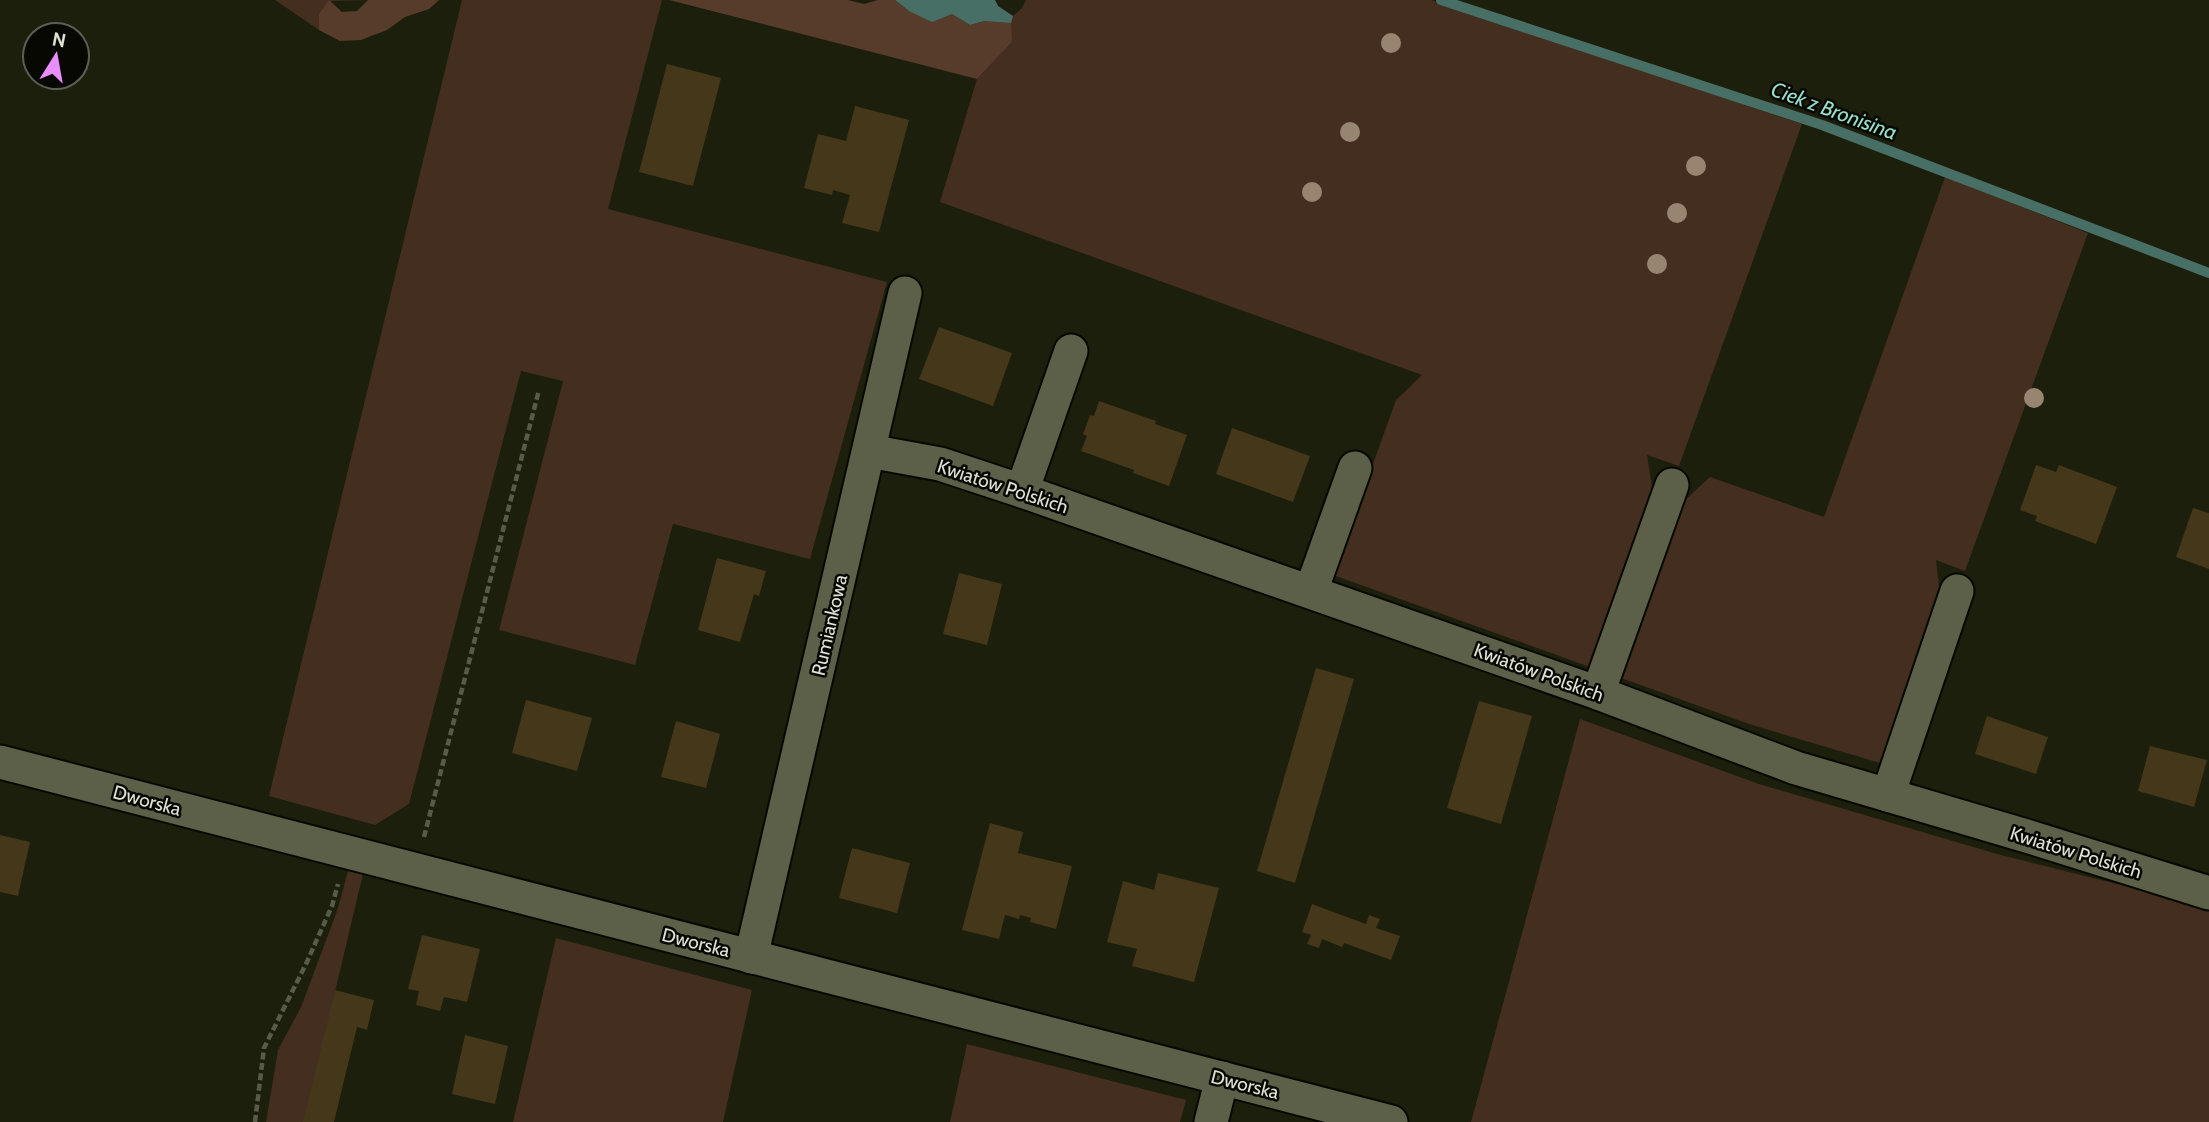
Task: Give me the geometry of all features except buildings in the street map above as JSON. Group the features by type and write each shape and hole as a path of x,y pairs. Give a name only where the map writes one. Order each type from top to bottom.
{"street":[{"name":"Rumiankowa","path":"751,957 905,293"},
{"path":"1022,491 1072,351"},
{"name":"Kwiatów Polskich","path":"869,452 940,464 1311,591 1598,693 1796,768 2209,893"},
{"path":"1311,591 1355,468"},
{"path":"1598,693 1672,485"},
{"path":"1888,795 1957,591"},
{"name":"Dworska","path":"0,762 1391,1122"},
{"path":"1211,1122 1223,1078"}],"path":[{"path":"416,870 539,390"},
{"path":"255,1122 264,1048 332,906 346,852"}],"shaded area":[{"path":"275,0 368,0 329,1 319,14 319,30"},
{"path":"329,0 342,12 357,11 368,0 439,0 429,9 405,17 387,30 361,40 340,41 319,30 319,14"},
{"path":"462,0 662,0 608,209 887,282 810,559 673,524 635,665 499,630 563,381 521,371 409,804 375,825 269,796"},
{"path":"669,0 848,0 864,4 878,0 895,0 909,11 952,14 970,25 984,21 1011,23 1012,42 977,79"},
{"path":"895,0 995,0 998,6 1013,16 1026,0 1431,0 1802,124 1679,466 1647,455 1653,493 1590,667 1333,575 1396,400 1422,375 940,202 977,79 1012,42 984,21 970,25 952,14 932,22"},
{"path":"1945,177 2088,233 1965,571 1936,560 1940,595 1880,763 1749,724 1621,678 1682,503 1710,477 1824,517"},
{"path":"1580,719 1759,784 1997,854 2209,907 2209,1122 1471,1122"},
{"path":"348,871 363,874 304,1122 266,1122 278,1050 301,1007 337,911"},
{"path":"556,938 752,990 723,1122 513,1122"},
{"path":"967,1044 1186,1100 1180,1122 950,1122"}],"water":[{"path":"895,0 995,0 998,6 1013,16 1011,23 984,21 970,25 952,14 932,22 909,11"}],"waterway":[{"name":"Ciek z Bronisina","path":"1441,0 1822,125 2209,273"}]}
